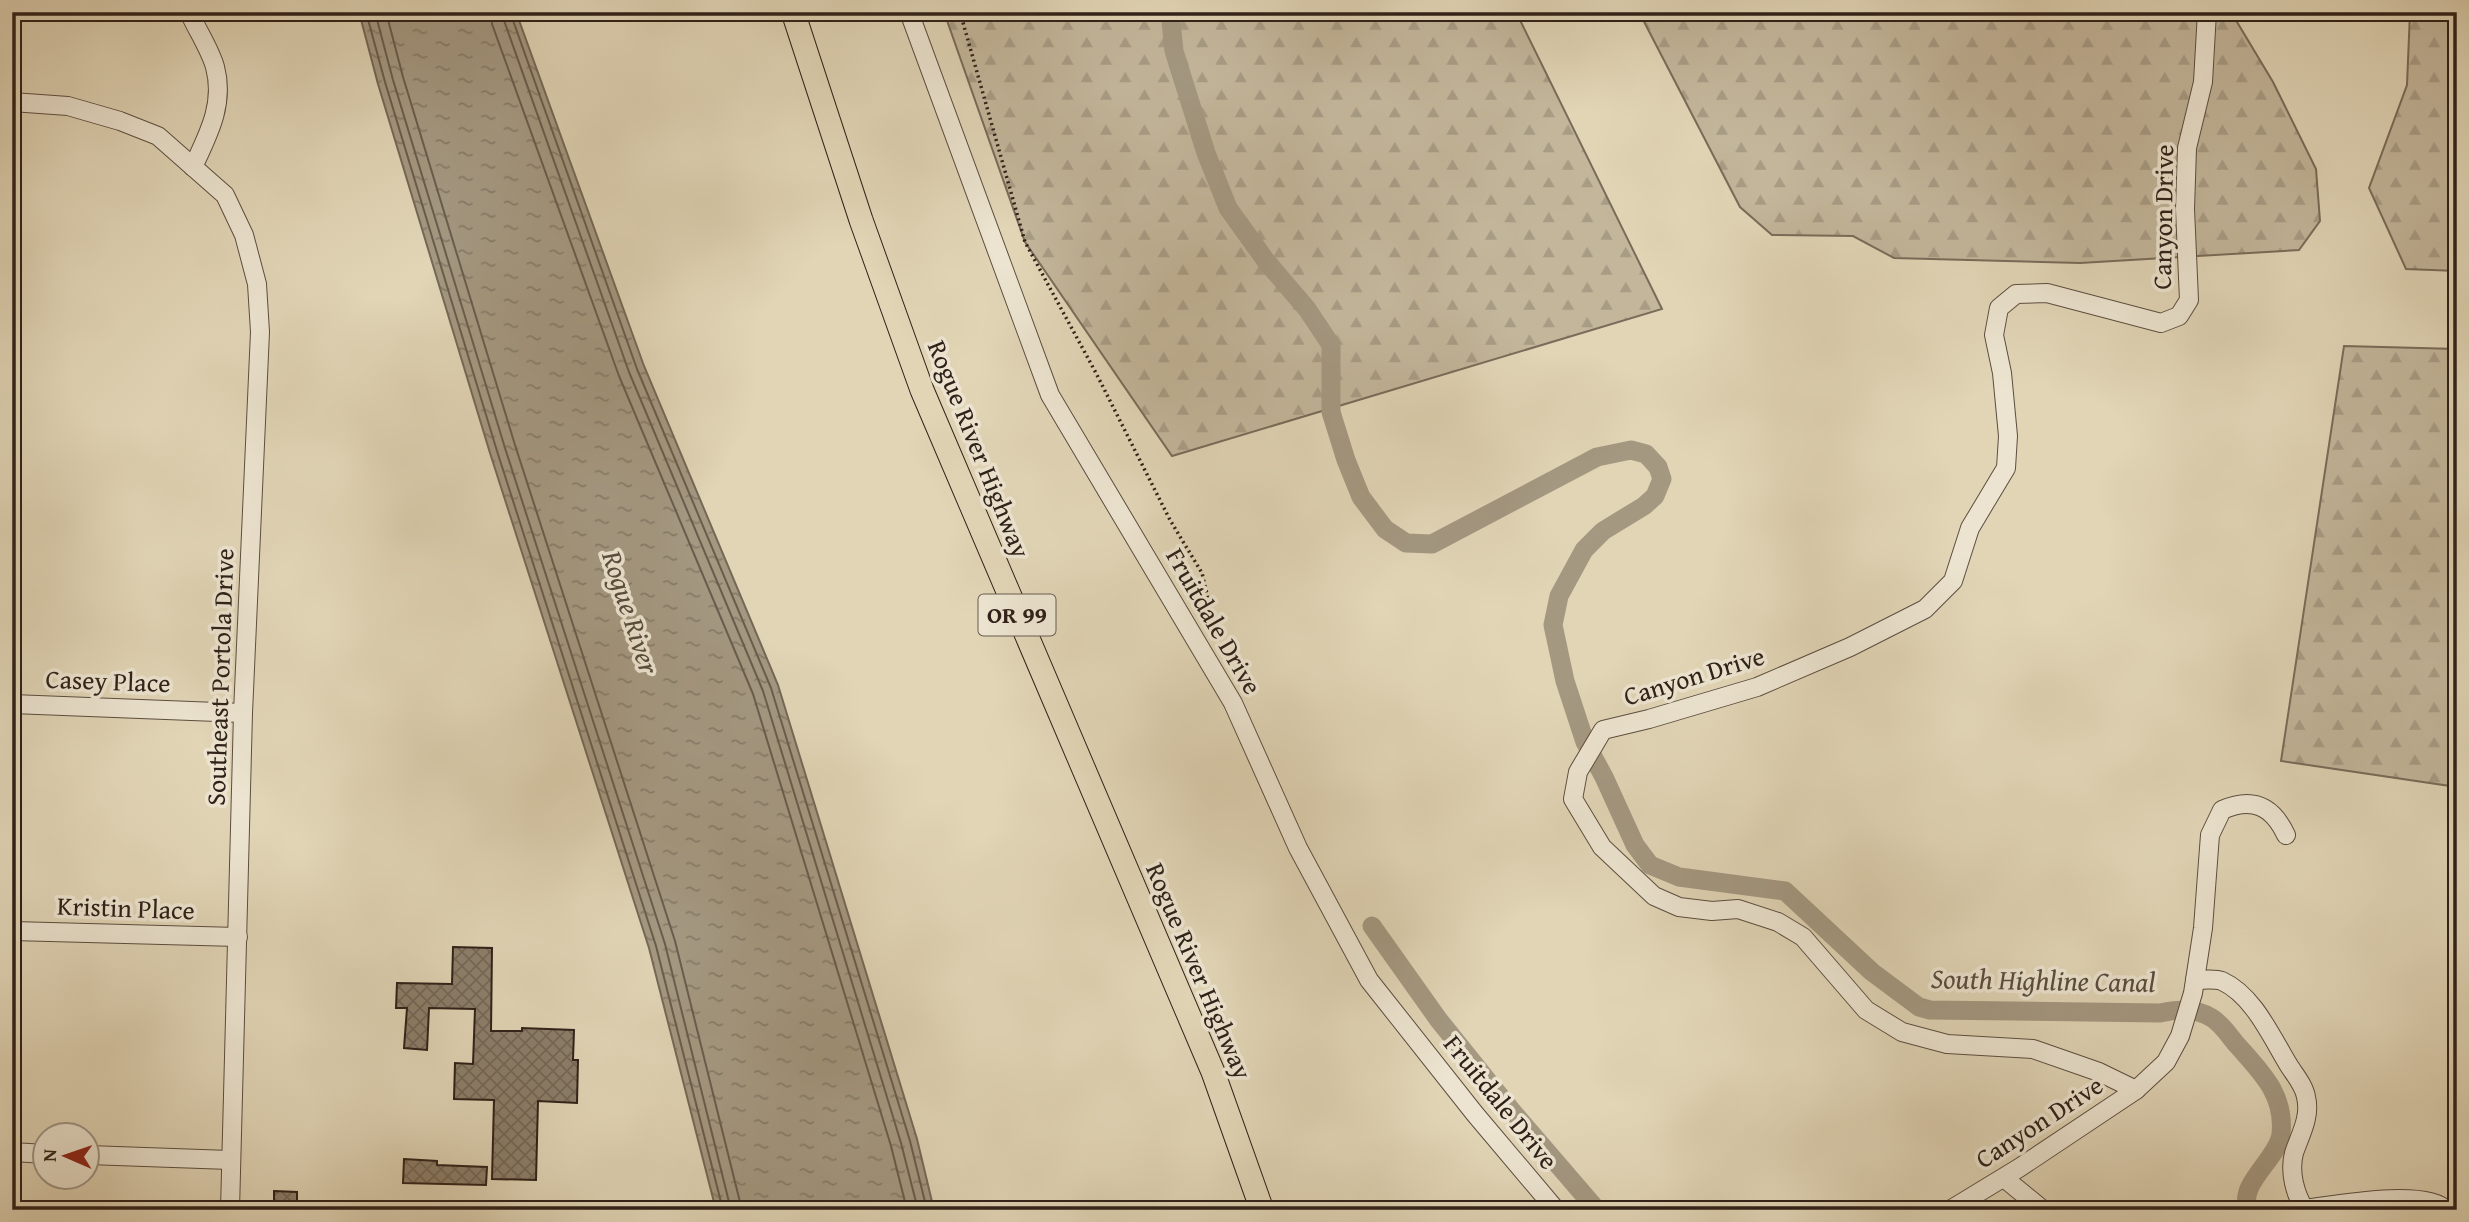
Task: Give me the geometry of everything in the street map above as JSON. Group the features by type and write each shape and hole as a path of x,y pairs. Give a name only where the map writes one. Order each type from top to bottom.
{"main road":[{"name":"Rogue River Highway","path":"793,12 861,220 922,390 1213,1072 1262,1210"}],"street":[{"path":"189,12 215,67 219,105 193,167"},
{"name":"Fruitdale Drive","path":"909,12 1050,395 1233,703 1298,848 1369,980 1475,1114 1556,1210"},
{"name":"Canyon Drive","path":"2136,1090 2099,1072 2033,1049 1947,1044 1902,1032 1866,1010 1803,937 1778,922 1738,909 1712,911 1679,907 1654,896 1602,847 1573,799 1578,772 1603,730 1757,687 1850,647 1925,609 1953,581 1970,528 2006,468 2008,436 1994,335 1999,308 2017,295 2047,293 2161,323 2179,316 2189,300 2185,209 2187,148 2203,82 2207,12"},
{"name":"Southeast Portola Drive","path":"12,102 68,106 120,121 158,136 225,195 244,235 257,284 260,332 243,713 230,1210"},
{"name":"Casey Place","path":"12,704 243,713"},
{"path":"2136,1090 2166,1062 2180,1036 2195,980 2203,928 2210,835 2222,810 2241,802 2263,807 2280,821 2286,835"},
{"name":"Kristin Place","path":"12,931 238,937"},
{"path":"2195,980 2220,980 2239,993 2256,1012 2300,1082 2307,1097 2305,1129 2293,1155 2293,1181 2304,1209 2411,1197 2441,1204 2446,1210"},
{"name":"Canyon Drive","path":"1950,1210 2004,1178 2136,1090"},
{"path":"12,1152 32,1153"},
{"path":"102,1155 230,1160"},
{"path":"2004,1178 2043,1210"}],"path":[{"path":"960,12 1025,242 1096,373 1170,520 1202,573 1221,651"}],"green space":[{"path":"944,12 1516,12 1662,309 1172,456 1025,242"},
{"path":"1639,12 2231,12 2273,82 2316,169 2320,221 2299,250 2080,263 1894,258 1853,236 1772,235 1740,207"},
{"path":"2410,12 2457,12 2457,271 2406,269 2369,188 2407,85"},
{"path":"2344,346 2457,349 2457,787 2281,761"}],"water":[{"name":"Rogue River","path":"359,12 516,12 644,366 778,685 917,1139 934,1210 716,1210 649,948 490,453 378,84"}],"building":[{"path":"453,947 492,948 491,1031 522,1031 522,1028 574,1030 573,1060 578,1060 577,1103 538,1101 536,1180 492,1179 494,1100 454,1099 455,1063 473,1064 475,1009 429,1008 427,1050 404,1048 407,1008 396,1008 397,983 452,984"},
{"path":"404,1159 437,1161 437,1165 487,1167 486,1185 403,1183"},
{"path":"274,1191 297,1192 297,1210 274,1210"}],"waterway":[{"name":"South Highline Canal","path":"1170,12 1174,51 1206,153 1228,208 1266,261 1307,309 1331,345 1331,412 1361,497 1385,529 1406,543 1432,544 1597,457 1631,450 1646,454 1658,467 1662,479 1655,496 1644,506 1603,531 1584,550 1559,596 1553,625 1565,681 1585,742 1635,845 1650,865 1679,877 1785,891 1872,972 1919,1007 1930,1010 2160,1013 2187,1010 2212,1018 2223,1027 2263,1075 2279,1108 2279,1143 2248,1191 2249,1210"},
{"path":"1372,926 1438,1019 1511,1110 1597,1210"}]}
